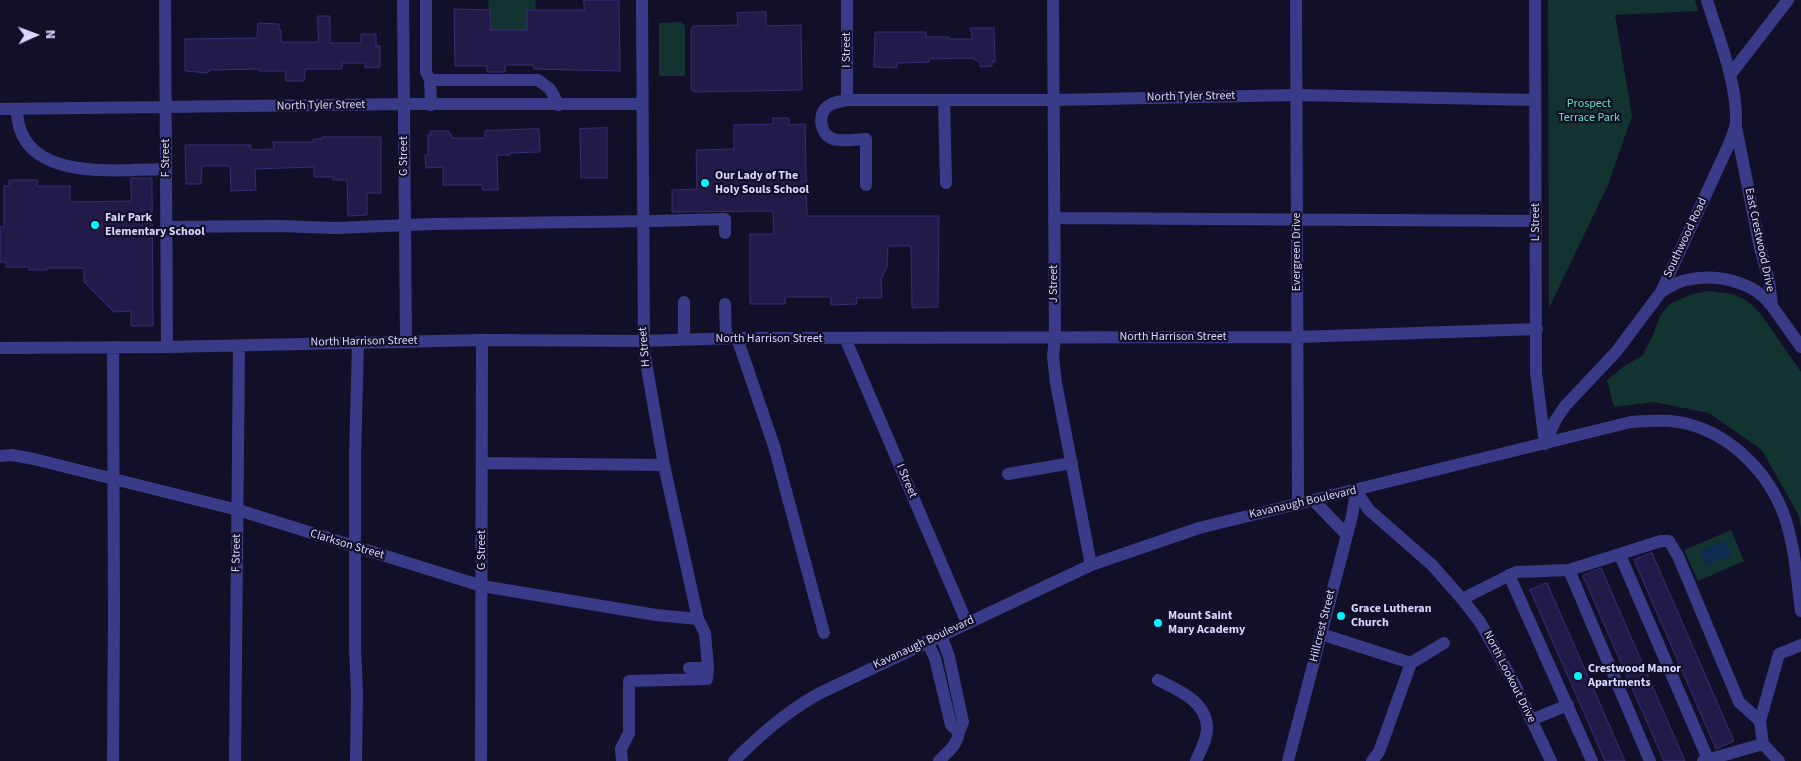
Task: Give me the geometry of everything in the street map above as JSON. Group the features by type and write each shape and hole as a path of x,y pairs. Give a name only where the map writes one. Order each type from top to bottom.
{"street":[{"name":"F Street","path":"165,0 167,347"},
{"name":"G Street","path":"403,0 406,342"},
{"path":"426,0 426,72 430,80 431,105"},
{"name":"H Street","path":"642,0 643,341 664,464 698,619 705,633 708,668"},
{"name":"I Street","path":"847,0 847,100"},
{"name":"J Street","path":"1053,0 1053,357 1056,383 1091,565"},
{"name":"Evergreen Drive","path":"1296,0 1298,504"},
{"name":"L Street","path":"1535,0 1536,373 1545,444"},
{"name":"Southwood Road","path":"1545,444 1555,420 1565,406 1616,352 1661,292 1730,142 1736,125 1730,75 1724,47 1706,0"},
{"path":"1730,75 1788,0"},
{"path":"430,80 538,80 550,89 560,105"},
{"name":"North Tyler Street","path":"847,100 1054,100 1297,95 1535,100"},
{"path":"847,100 832,103 825,109 821,120 822,126 828,136 834,139 866,139 866,185"},
{"path":"944,100 946,183"},
{"name":"North Tyler Street","path":"0,109 404,104 642,104"},
{"path":"17,109 19,129 25,141 42,157 66,166 89,171 166,169"},
{"name":"East Crestwood Drive","path":"1736,125 1758,239 1769,280 1772,306 1801,347"},
{"path":"1054,218 1536,221"},
{"path":"166,227 279,226 335,228 725,219 725,233"},
{"path":"1661,292 1686,280 1702,278 1720,279 1755,289 1772,306"},
{"path":"684,302 684,340"},
{"path":"725,304 732,339 774,446 824,633"},
{"name":"North Harrison Street","path":"0,348 239,346 482,340 643,341 845,338 1297,337 1537,329"},
{"name":"I Street","path":"845,338 967,623"},
{"name":"G Street","path":"481,761 482,340"},
{"path":"356,761 358,692 355,648 355,456 358,342"},
{"name":"F Street","path":"235,761 239,346"},
{"path":"113,347 113,761"},
{"name":"Kavanaugh Boulevard","path":"734,761 773,723 796,706 858,674 1091,565 1199,528 1631,422 1662,421 1688,424 1701,428 1731,445 1756,466 1781,506 1790,538 1801,611"},
{"name":"Clarkson Street","path":"0,456 12,454 238,510 482,586 656,615 698,619"},
{"path":"482,463 664,464"},
{"path":"1008,474 1072,463"},
{"name":"Hillcrest Street","path":"1288,761 1356,491"},
{"name":"North Lookout Drive","path":"1356,491 1370,510 1432,565 1480,622 1499,654 1551,761"},
{"path":"1314,501 1346,534"},
{"path":"1462,599 1516,572 1570,570 1661,542 1670,542 1739,702 1760,721"},
{"path":"1620,555 1706,760 1763,744"},
{"path":"1570,570 1650,761"},
{"path":"1509,575 1592,761"},
{"path":"1321,634 1411,663"},
{"path":"939,761 958,740 963,722 949,657 940,636"},
{"path":"927,642 935,658 951,725 959,732"},
{"path":"1372,761 1379,752 1411,663 1444,644"},
{"path":"1779,761 1763,744 1760,721 1779,654 1801,645"},
{"path":"622,761 621,749 629,733 629,681 707,679 708,668 689,668"},
{"path":"1158,680 1190,695 1204,714 1207,727 1206,738 1196,761"},
{"path":"1532,720 1568,705"}],"green space":[{"path":"488,0 536,0 533,30 491,30"},
{"name":"Prospect Terrace Park","path":"1548,0 1695,0 1698,11 1615,15 1632,116 1608,185 1549,308"},
{"path":"681,22 685,26 685,76 659,76 659,23"},
{"path":"1709,291 1733,294 1753,306 1763,317 1801,372 1801,529 1799,516 1762,450 1709,413 1654,402 1614,407 1607,380 1624,366 1642,356 1660,316 1670,304 1692,294"},
{"path":"1731,530 1744,561 1698,581 1684,550"}],"water":[{"path":"1725,540 1732,555 1706,565 1700,551"}],"building":[{"path":"584,0 619,0 620,71 534,69 533,65 505,65 505,72 487,72 487,66 455,66 454,9 490,10 491,30 527,30 527,10 584,10"},
{"path":"766,12 766,26 801,25 802,90 694,92 691,89 691,29 694,26 738,25 737,13"},
{"path":"318,16 330,16 330,43 361,43 361,34 376,34 376,46 380,46 380,67 365,68 365,63 342,63 342,69 305,69 304,81 286,81 285,71 259,71 259,69 209,70 208,73 185,71 185,39 257,38 258,23 279,24 281,42 318,42"},
{"path":"971,28 994,28 995,62 992,62 992,66 980,67 980,62 972,58 929,59 929,62 897,63 897,68 874,67 875,32 926,32 926,37 972,39"},
{"path":"773,118 789,118 789,125 805,124 807,216 939,216 938,307 912,308 911,246 888,246 887,267 881,279 882,298 856,298 857,304 831,305 831,297 785,297 785,304 750,304 750,234 774,234 773,211 672,212 672,190 697,189 696,150 734,149 734,125 773,124"},
{"path":"607,128 607,178 581,178 580,129"},
{"path":"539,129 540,152 497,155 498,190 483,190 482,185 443,185 443,167 426,168 425,155 428,155 428,135 431,135 430,131 449,131 452,138 485,138 485,131"},
{"path":"322,137 381,137 381,193 367,193 367,215 348,216 347,180 333,180 333,177 314,177 314,167 255,169 256,190 231,191 230,166 202,166 201,184 186,184 185,145 251,145 251,150 274,149 273,142 313,142 313,139 322,139"},
{"path":"131,178 152,178 153,326 131,326 131,311 114,312 84,282 84,268 29,270 29,267 6,267 6,262 0,262 0,227 4,227 4,186 9,186 9,180 37,180 37,186 70,186 70,202 131,201"},
{"path":"1652,553 1734,741 1716,749 1634,560"},
{"path":"1601,568 1685,761 1664,761 1583,576"},
{"name":"Crestwood Manor Apartments","path":"1547,583 1625,761 1605,761 1530,590"}],"place":[{"name":"Our Lady of The Holy Souls School","path":"705,183"},
{"name":"Fair Park Elementary School","path":"95,225"},
{"name":"Grace Lutheran Church","path":"1341,616"},
{"name":"Mount Saint Mary Academy","path":"1158,623"},
{"name":"Crestwood Manor Apartments","path":"1578,676"}]}
